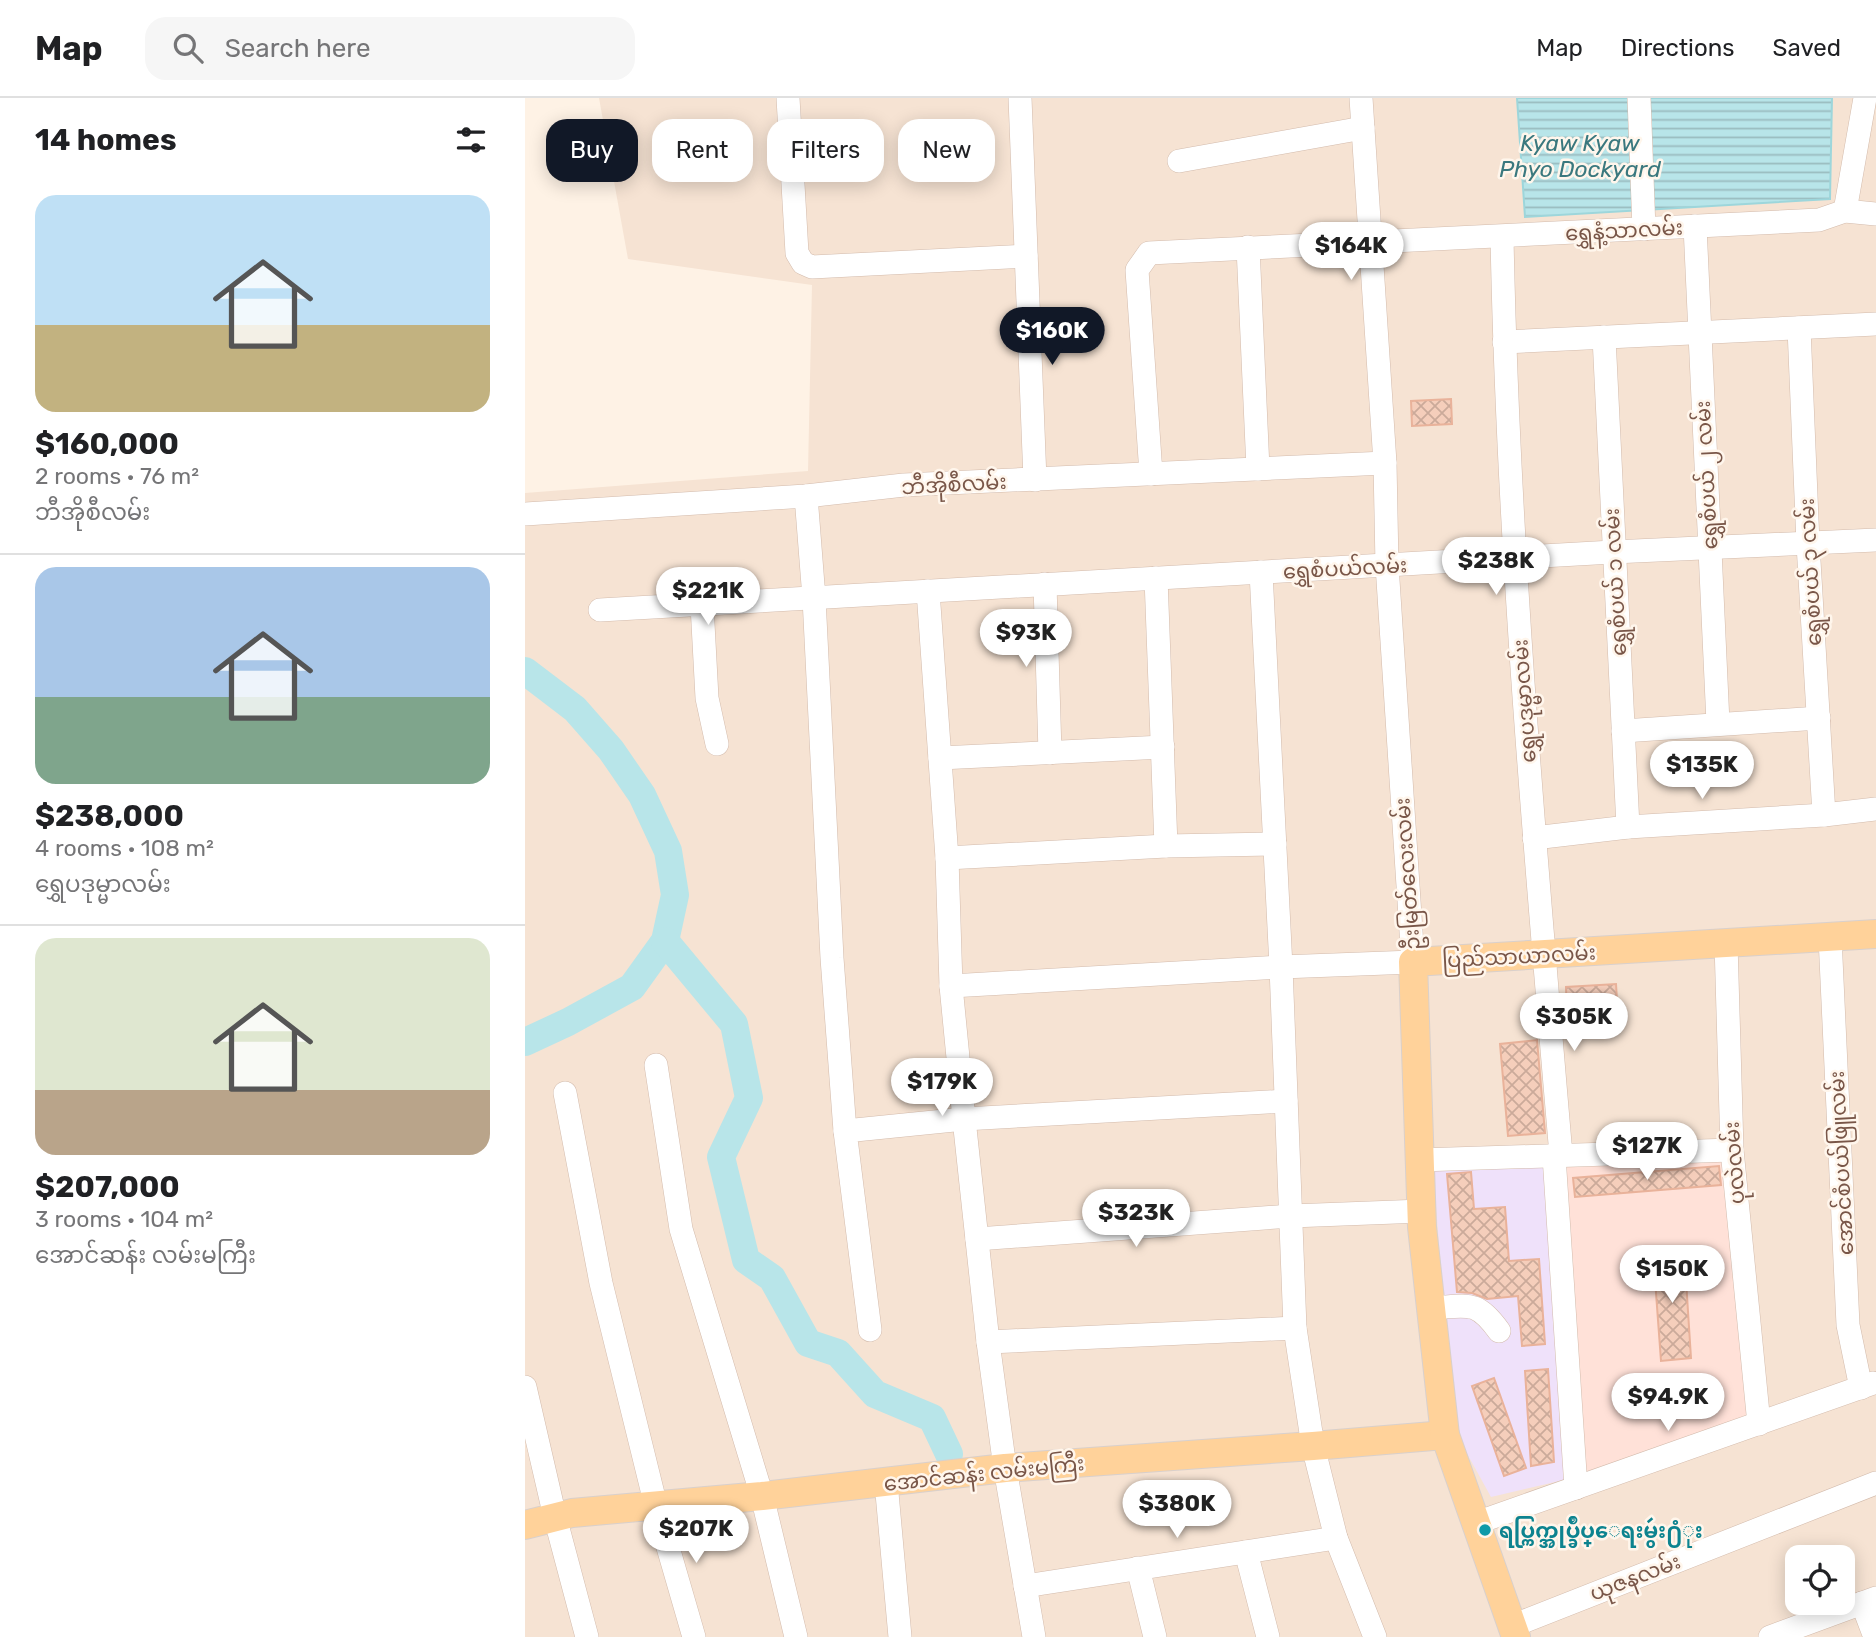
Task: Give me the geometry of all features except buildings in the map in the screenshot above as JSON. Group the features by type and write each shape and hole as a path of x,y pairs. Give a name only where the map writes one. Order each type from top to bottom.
{"main road":[{"name":"ပြည်သာယာလမ်း","path":"1413,962 1876,934"},
{"name":"ဦးမြတ်လေးလမ်း","path":"1413,962 1422,1211 1445,1435 1514,1631"},
{"name":"အောင်ဆန်း လမ်းမကြီး","path":"525,1525 572,1513 762,1496 1005,1468 1445,1435"}],"street":[{"path":"788,98 797,253 803,263 812,267 1026,256"},
{"path":"1020,98 1035,480"},
{"name":"ဦးမြတ်လေးလမ်း","path":"1361,98 1385,463 1387,565 1413,962"},
{"path":"1639,98 1644,229"},
{"path":"1845,211 1865,98"},
{"path":"1179,161 1363,128"},
{"name":"ရွှေနံ့သာလမ်း","path":"1151,474 1137,270 1149,253 1819,220 1845,211 1876,214"},
{"name":"ရွှေစံပယ် ၂ လမ်း","path":"1695,226 1719,723"},
{"name":"ရွှေပဒုမ္မာလမ်း","path":"1502,237 1504,342 1525,729 1544,954 1576,1488"},
{"path":"1248,247 1258,469"},
{"path":"1504,342 1876,324"},
{"name":"ရွှေစံပယ် ၃ လမ်း","path":"1799,328 1824,816"},
{"name":"ရွှေစံပယ် ၁ လမ်း","path":"1604,337 1629,827"},
{"name":"ဘီအိုစီလမ်း","path":"525,514 806,496 904,485 1385,463"},
{"path":"806,496 814,598 832,958 845,1131 870,1331"},
{"name":"ရွှေစံပယ်လမ်း","path":"600,610 1613,552 1876,540"},
{"path":"1261,572 1281,967 1295,1328 1313,1446 1336,1538 1375,1637"},
{"path":"1156,578 1166,846"},
{"path":"1045,584 1050,752"},
{"path":"928,591 947,858 951,986 964,1119 988,1342 1005,1468 1034,1637"},
{"path":"702,605 707,698 717,744"},
{"path":"1623,730 1819,718"},
{"path":"940,758 1163,747"},
{"path":"1534,838 1629,827 1824,816 1876,809"},
{"path":"947,858 1166,846 1275,844"},
{"name":"အောင်စံပယ်ဖြူလမ်း","path":"1830,937 1848,1325 1869,1385"},
{"name":"ပုလဲလမ်း","path":"1726,943 1732,1150 1759,1424"},
{"name":"ပြည်သာယာလမ်း","path":"951,986 1413,962"},
{"path":"656,1065 681,1229 762,1496 796,1637"},
{"path":"565,1094 601,1283 656,1506 694,1637"},
{"path":"845,1131 964,1119 1286,1101"},
{"path":"1420,1160 1732,1150"},
{"path":"977,1239 1291,1216 1422,1211"},
{"path":"1431,1308 1479,1308 1499,1331"},
{"path":"988,1342 1295,1328"},
{"path":"1476,1523 1869,1385"},
{"path":"525,1387 555,1517 587,1637"},
{"path":"886,1482 900,1637"},
{"name":"ယုဇနလမ်း","path":"1514,1631 1876,1483"},
{"path":"1025,1586 1336,1538"},
{"path":"1246,1552 1268,1637"},
{"path":"1138,1568 1155,1637"},
{"path":"1770,1637 1869,1601 1875,1637"}],"shaded area":[{"path":"599,98 1876,98 1876,1637 525,1637 525,493 808,471 812,285 628,259 614,182 638,182 638,119 603,119"},
{"path":"1726,1158 1748,1417 1578,1478 1559,1162"},
{"path":"1548,1163 1568,1479 1491,1497 1454,1430 1433,1169"}],"water":[{"name":"Kyaw Kyaw Phyo Dockyard","path":"1517,98 1832,98 1830,199 1525,217"}],"waterway":[{"path":"525,671 575,709 611,750 642,795 668,851 675,895 665,941 632,987 525,1042"},
{"path":"665,941 734,1024 749,1098 721,1157 746,1260 772,1278 808,1343 838,1353 875,1394 932,1418 949,1454"}],"place":[{"name":"ရပ္ကြက္အုပ္ခ်ဳပ္ေရးမွဴး႐ံုး","path":"1485,1530"}]}
